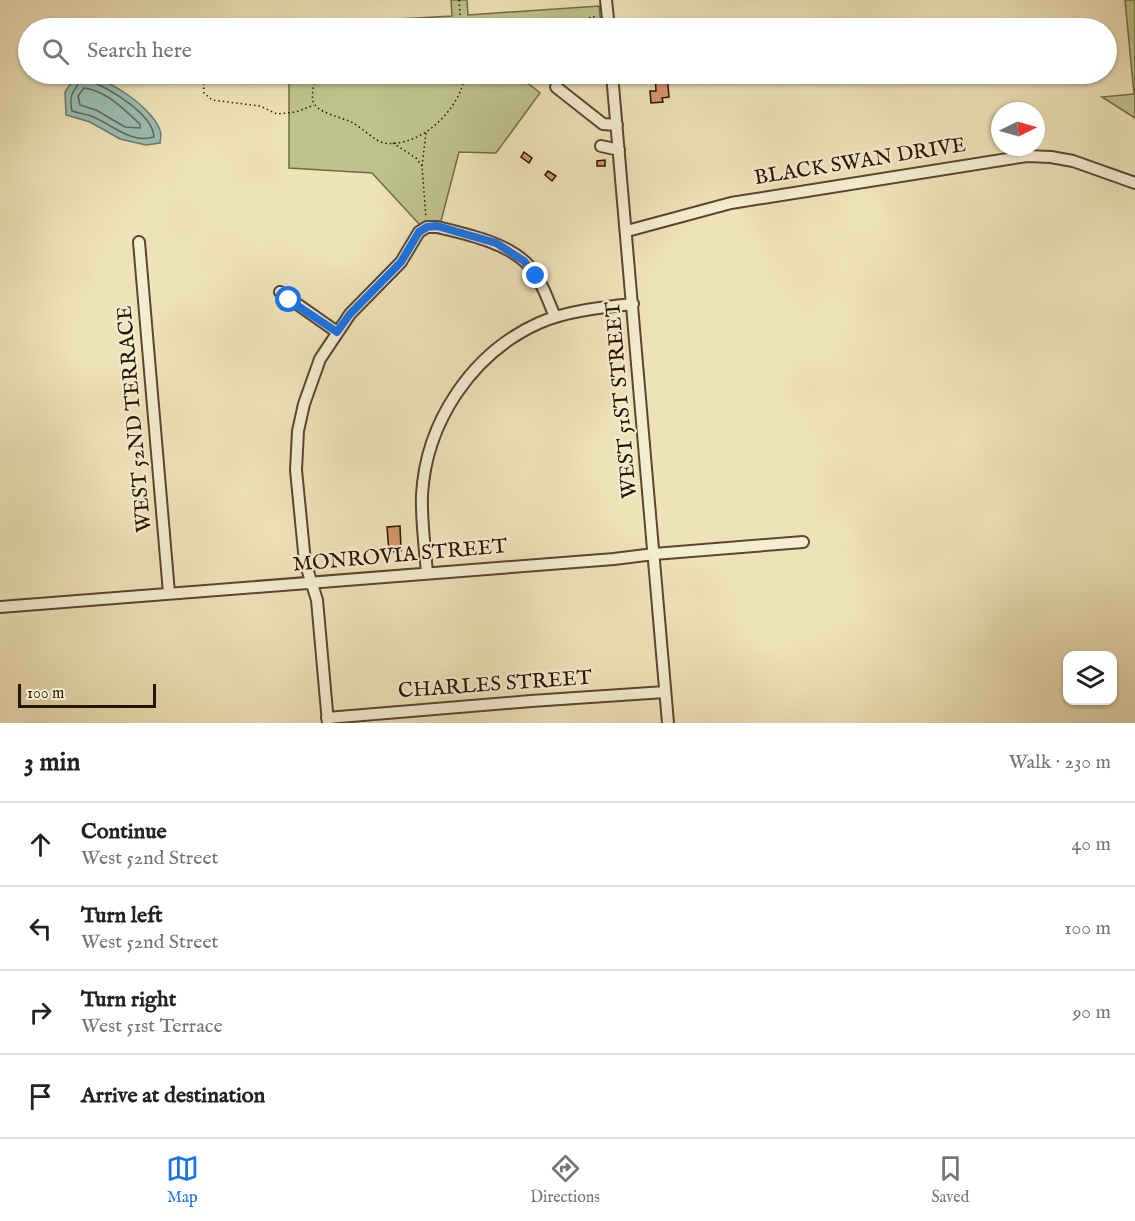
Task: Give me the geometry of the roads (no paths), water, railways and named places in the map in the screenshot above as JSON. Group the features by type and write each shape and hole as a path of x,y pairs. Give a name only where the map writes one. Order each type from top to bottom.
{"street":[{"path":"606,0 607,18"},
{"name":"WEST 51ST STREET","path":"613,84 668,723"},
{"path":"556,87 603,124 617,125"},
{"path":"601,146 619,150"},
{"name":"BLACK SWAN DRIVE","path":"627,231 731,203 1027,156 1073,161 1135,183"},
{"path":"327,720 317,600 305,562 296,470 298,431 312,377 320,359 350,314 401,262 419,232 432,227 496,243 524,261 540,281 555,317"},
{"name":"WEST 52ND TERRACE","path":"139,242 169,593"},
{"path":"280,292 337,332"},
{"path":"427,573 422,512 425,470 436,430 447,407 462,385 479,365 518,334 555,317 633,304"},
{"name":"MONROVIA STREET","path":"0,607 803,542"},
{"name":"CHARLES STREET","path":"327,720 531,701 665,692"}],"water":[{"path":"70,84 110,84 114,86 150,114 161,134 160,143 146,145 120,139 90,122 66,115 65,92"}]}
